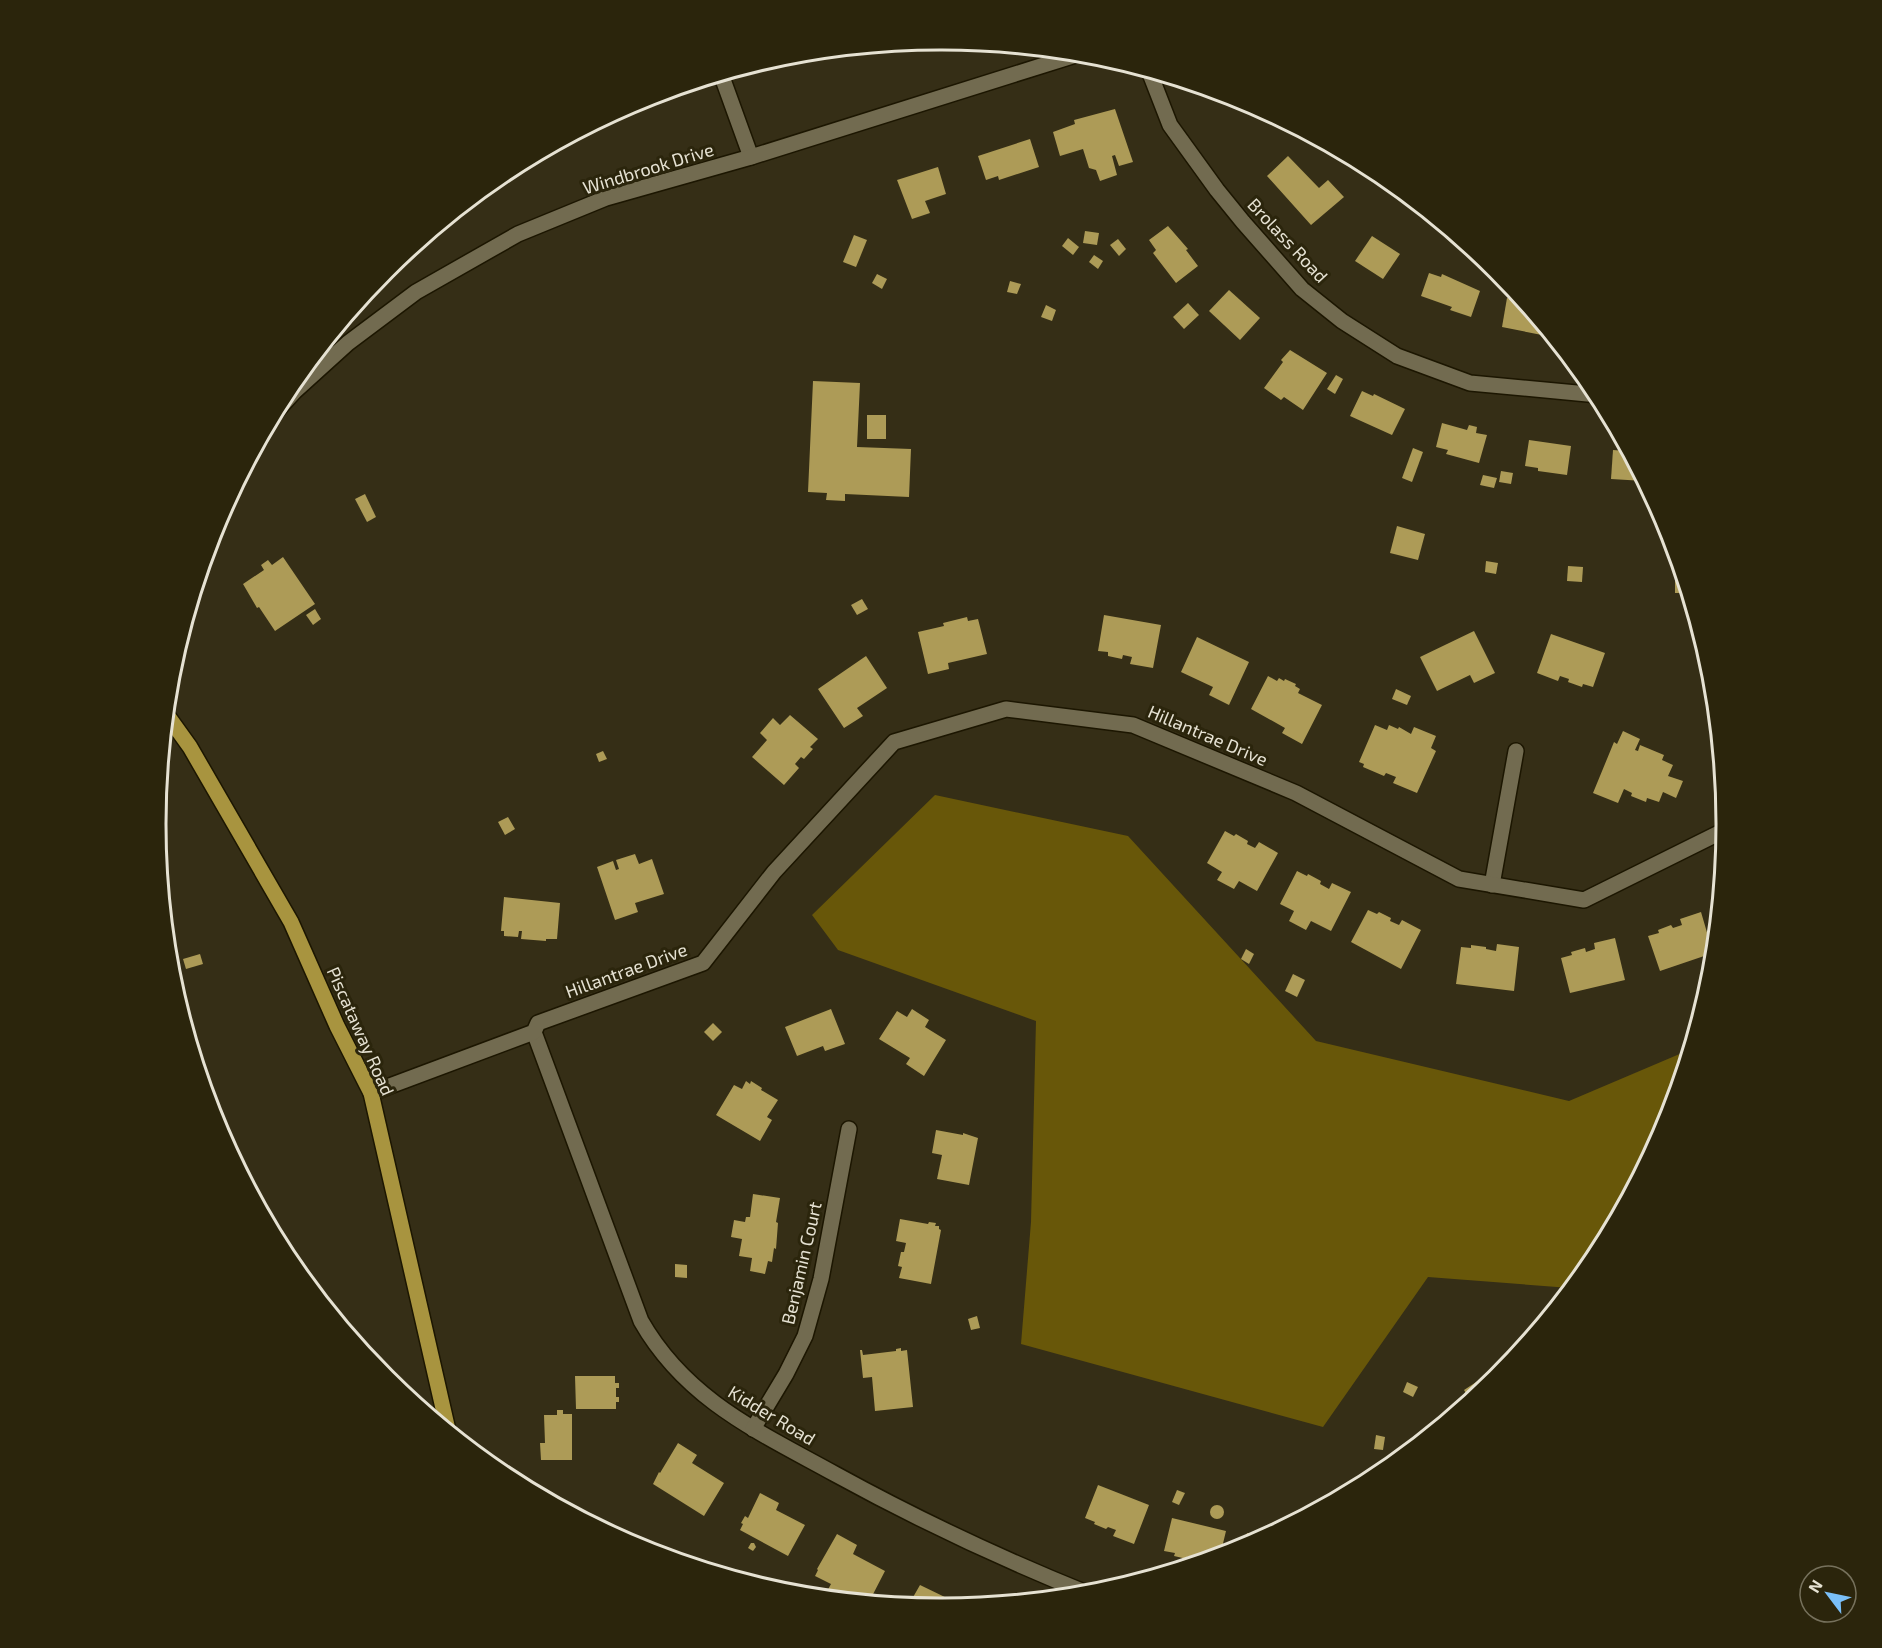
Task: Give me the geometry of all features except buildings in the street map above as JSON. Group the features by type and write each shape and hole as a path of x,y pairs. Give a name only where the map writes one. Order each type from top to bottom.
{"main road":[{"name":"Piscataway Road","path":"173,723 190,747 291,922 337,1026 371,1093 445,1418"}],"street":[{"name":"Windbrook Drive","path":"315,370 416,292 519,234 606,198 751,157 1062,59"},
{"name":"Brolass Road","path":"1152,79 1170,125 1217,190 1302,289 1342,321 1396,356 1470,382 1585,394"},
{"path":"724,81 751,157"},
{"name":"Hillantrae Drive","path":"371,1093 534,1032 538,1023 702,963 774,872 894,742 1006,709 1133,725 1296,793 1459,879 1492,885 1584,900 1716,835"},
{"path":"1492,885 1516,751"},
{"name":"Kidder Road","path":"534,1032 641,1321 654,1342 690,1383 731,1416 855,1485 943,1530 1072,1587"},
{"name":"Benjamin Court","path":"753,1429 786,1374 805,1336 821,1279 849,1129"}],"shaded area":[{"path":"935,795 1128,836 1316,1041 1569,1101 1680,1054 1657,1120 1636,1167 1612,1211 1561,1287 1428,1277 1323,1427 1021,1344 1031,1222 1036,1021 838,950 812,915"}]}
